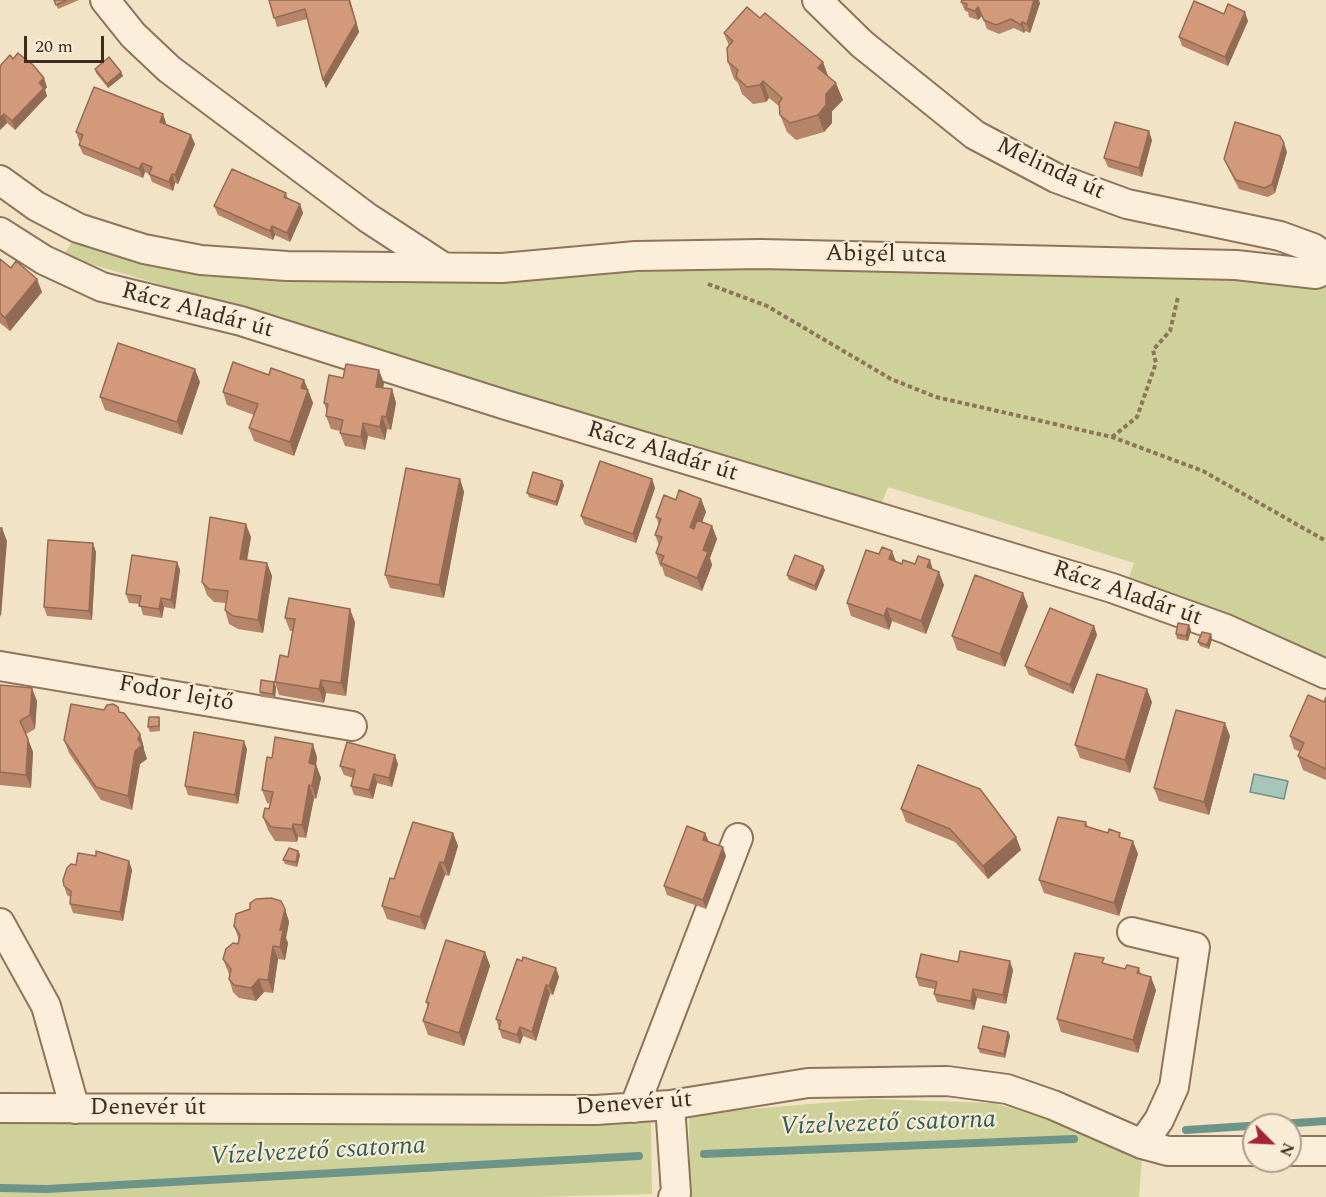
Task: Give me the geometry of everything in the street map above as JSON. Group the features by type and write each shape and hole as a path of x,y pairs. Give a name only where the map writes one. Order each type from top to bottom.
{"street":[{"path":"105,0 133,36 169,69 368,218 443,267"},
{"name":"Melinda út","path":"817,0 862,44 975,135 1056,178 1127,204 1280,237 1313,248 1326,257"},
{"name":"Rácz Aladár út","path":"0,180 36,206 78,228 144,249 201,260 286,266 443,267"},
{"name":"Rácz Aladár út","path":"0,232 44,260 102,287 241,321 506,405 1112,588 1226,629 1326,674"},
{"name":"Abigél utca","path":"443,267 502,268 636,256 761,254 1236,265 1316,274 1326,269"},
{"name":"Fodor lejtő","path":"0,666 352,726"},
{"path":"634,1107 738,838"},
{"path":"0,923 46,1006 75,1109"},
{"path":"1132,932 1195,947 1174,1087 1159,1120 1142,1144"},
{"name":"Denevér út","path":"0,1108 596,1110 670,1105 808,1083 947,1081 1007,1089 1053,1105 1142,1144 1168,1151 1242,1151"},
{"path":"670,1105 676,1193 673,1197"},
{"path":"1302,1151 1326,1151"}],"path":[{"path":"704,282 767,306 891,379 936,398 1112,437 1203,471 1326,541"},
{"path":"1112,437 1137,417 1156,363 1153,350 1170,331 1178,297"}],"green space":[{"path":"73,240 150,262 650,265 1326,278 1326,658 1237,618 1128,582 1134,563 888,487 880,507 302,326 63,256"},
{"path":"872,1099 994,1103 1065,1124 1142,1156 1139,1197 690,1197 689,1114"},
{"path":"0,1108 464,1121 651,1122 652,1194 537,1197 0,1197"}],"shaded area":[{"path":"1254,774 1288,781 1284,799 1250,792"}],"building":[{"path":"54,0 67,0 56,5"},
{"path":"269,0 349,0 356,23 323,80 305,9 274,18"},
{"path":"962,0 1034,0 1027,24 1022,22 1021,25 1011,19 996,25 984,20 978,7 975,11 966,8 967,4 961,2"},
{"path":"1194,1 1224,14 1228,4 1245,12 1225,57 1179,37"},
{"path":"747,7 760,18 765,13 823,62 818,68 836,83 826,94 826,105 818,115 790,123 780,115 779,103 782,98 763,81 760,85 747,87 736,77 738,70 728,62 727,48 733,41 724,33"},
{"path":"18,53 44,78 39,83 44,88 12,121 4,114 0,118 0,66 10,55 13,59"},
{"path":"109,57 121,72 107,84 95,69"},
{"path":"94,87 163,114 160,122 191,135 175,175 172,174 169,182 149,174 152,167 142,163 139,169 79,145 83,135 76,132"},
{"path":"1115,122 1149,131 1139,168 1104,158"},
{"path":"1235,122 1280,136 1284,143 1272,184 1265,188 1236,180 1224,159"},
{"path":"232,169 286,193 284,197 300,204 287,233 272,226 270,231 214,206"},
{"path":"0,259 11,268 16,261 37,279 5,318 0,313"},
{"path":"118,343 195,369 177,422 100,397"},
{"path":"233,362 269,375 271,368 304,380 301,388 308,390 290,442 249,428 258,404 223,392"},
{"path":"346,364 379,370 376,387 392,389 386,417 382,416 380,427 363,423 361,437 340,433 343,420 326,416 328,404 324,403 329,375 343,378"},
{"path":"600,461 652,479 633,534 581,516"},
{"path":"406,468 460,479 439,585 385,575"},
{"path":"533,472 562,481 556,502 527,493"},
{"path":"679,490 701,499 690,527 694,529 697,520 712,526 703,550 708,552 697,578 661,563 664,556 656,553 662,537 655,535 661,519 656,517 664,495 676,500"},
{"path":"210,517 246,524 240,559 267,563 258,620 233,616 225,610 228,591 209,589 202,582"},
{"path":"0,528 2,528 0,556"},
{"path":"48,540 93,543 89,611 44,607"},
{"path":"882,547 892,551 889,559 902,564 903,560 915,564 918,556 930,560 927,567 939,572 921,621 887,608 884,616 847,603 866,550 879,554"},
{"path":"132,555 177,562 171,600 161,598 159,609 139,606 141,596 126,594"},
{"path":"795,555 823,566 815,586 787,575"},
{"path":"975,575 1023,593 1000,654 952,636"},
{"path":"289,598 350,609 341,683 321,680 319,689 275,682 280,655 288,657 295,619 285,618"},
{"path":"1050,608 1094,626 1070,685 1025,666"},
{"path":"1178,623 1189,625 1186,636 1176,634"},
{"path":"1202,632 1211,634 1207,645 1198,642"},
{"path":"1097,674 1147,689 1125,760 1075,745"},
{"path":"261,680 274,682 273,694 260,692"},
{"path":"0,685 32,688 30,715 20,721 28,739 26,775 0,772"},
{"path":"1308,695 1324,702 1326,697 1326,769 1298,756 1304,743 1290,736"},
{"path":"71,704 104,710 107,705 113,704 118,707 119,712 124,713 140,734 138,739 142,745 135,751 128,796 96,787 64,740"},
{"path":"1176,710 1225,723 1204,802 1154,788"},
{"path":"149,717 159,717 159,726 148,727"},
{"path":"194,732 244,741 235,795 185,786"},
{"path":"275,737 313,744 309,763 316,765 312,786 309,785 302,825 293,824 292,829 271,827 263,817 265,808 269,809 273,792 262,790 267,757 272,758"},
{"path":"347,742 395,755 389,778 374,774 369,790 351,786 355,770 340,766"},
{"path":"918,765 980,789 1016,837 983,866 950,829 901,809"},
{"path":"1058,817 1086,822 1085,826 1108,833 1109,829 1120,833 1119,837 1133,841 1114,903 1039,880"},
{"path":"413,822 453,833 444,863 440,862 420,917 382,906 390,878 394,879"},
{"path":"687,826 705,833 703,840 723,847 703,900 664,886"},
{"path":"289,848 298,851 296,862 283,860"},
{"path":"96,851 129,861 120,912 70,904 71,891 64,886 63,880 67,868 71,864 76,865 78,853 96,856"},
{"path":"271,898 281,901 285,909 280,930 283,930 280,947 273,946 268,980 259,979 251,988 234,985 229,979 231,969 223,959 226,949 233,943 238,944 240,935 234,926 236,914 250,909 250,903 256,899"},
{"path":"446,940 485,952 459,1033 423,1021 429,1003 426,1002"},
{"path":"960,951 1010,961 1003,995 973,989 971,1001 934,994 937,982 916,977 921,954 958,962"},
{"path":"1075,953 1104,958 1102,963 1125,969 1127,965 1139,968 1137,973 1151,977 1133,1040 1057,1019"},
{"path":"523,957 556,968 549,986 546,985 532,1032 520,1027 517,1035 499,1029 501,1021 496,1019 517,959 522,961"},
{"path":"983,1026 1008,1032 1004,1054 978,1048"}],"waterway":[{"path":"1186,1130 1326,1121"},
{"name":"Vízelvezető csatorna","path":"704,1154 1074,1139"},
{"name":"Vízelvezető csatorna","path":"0,1188 47,1189 639,1156"}]}
